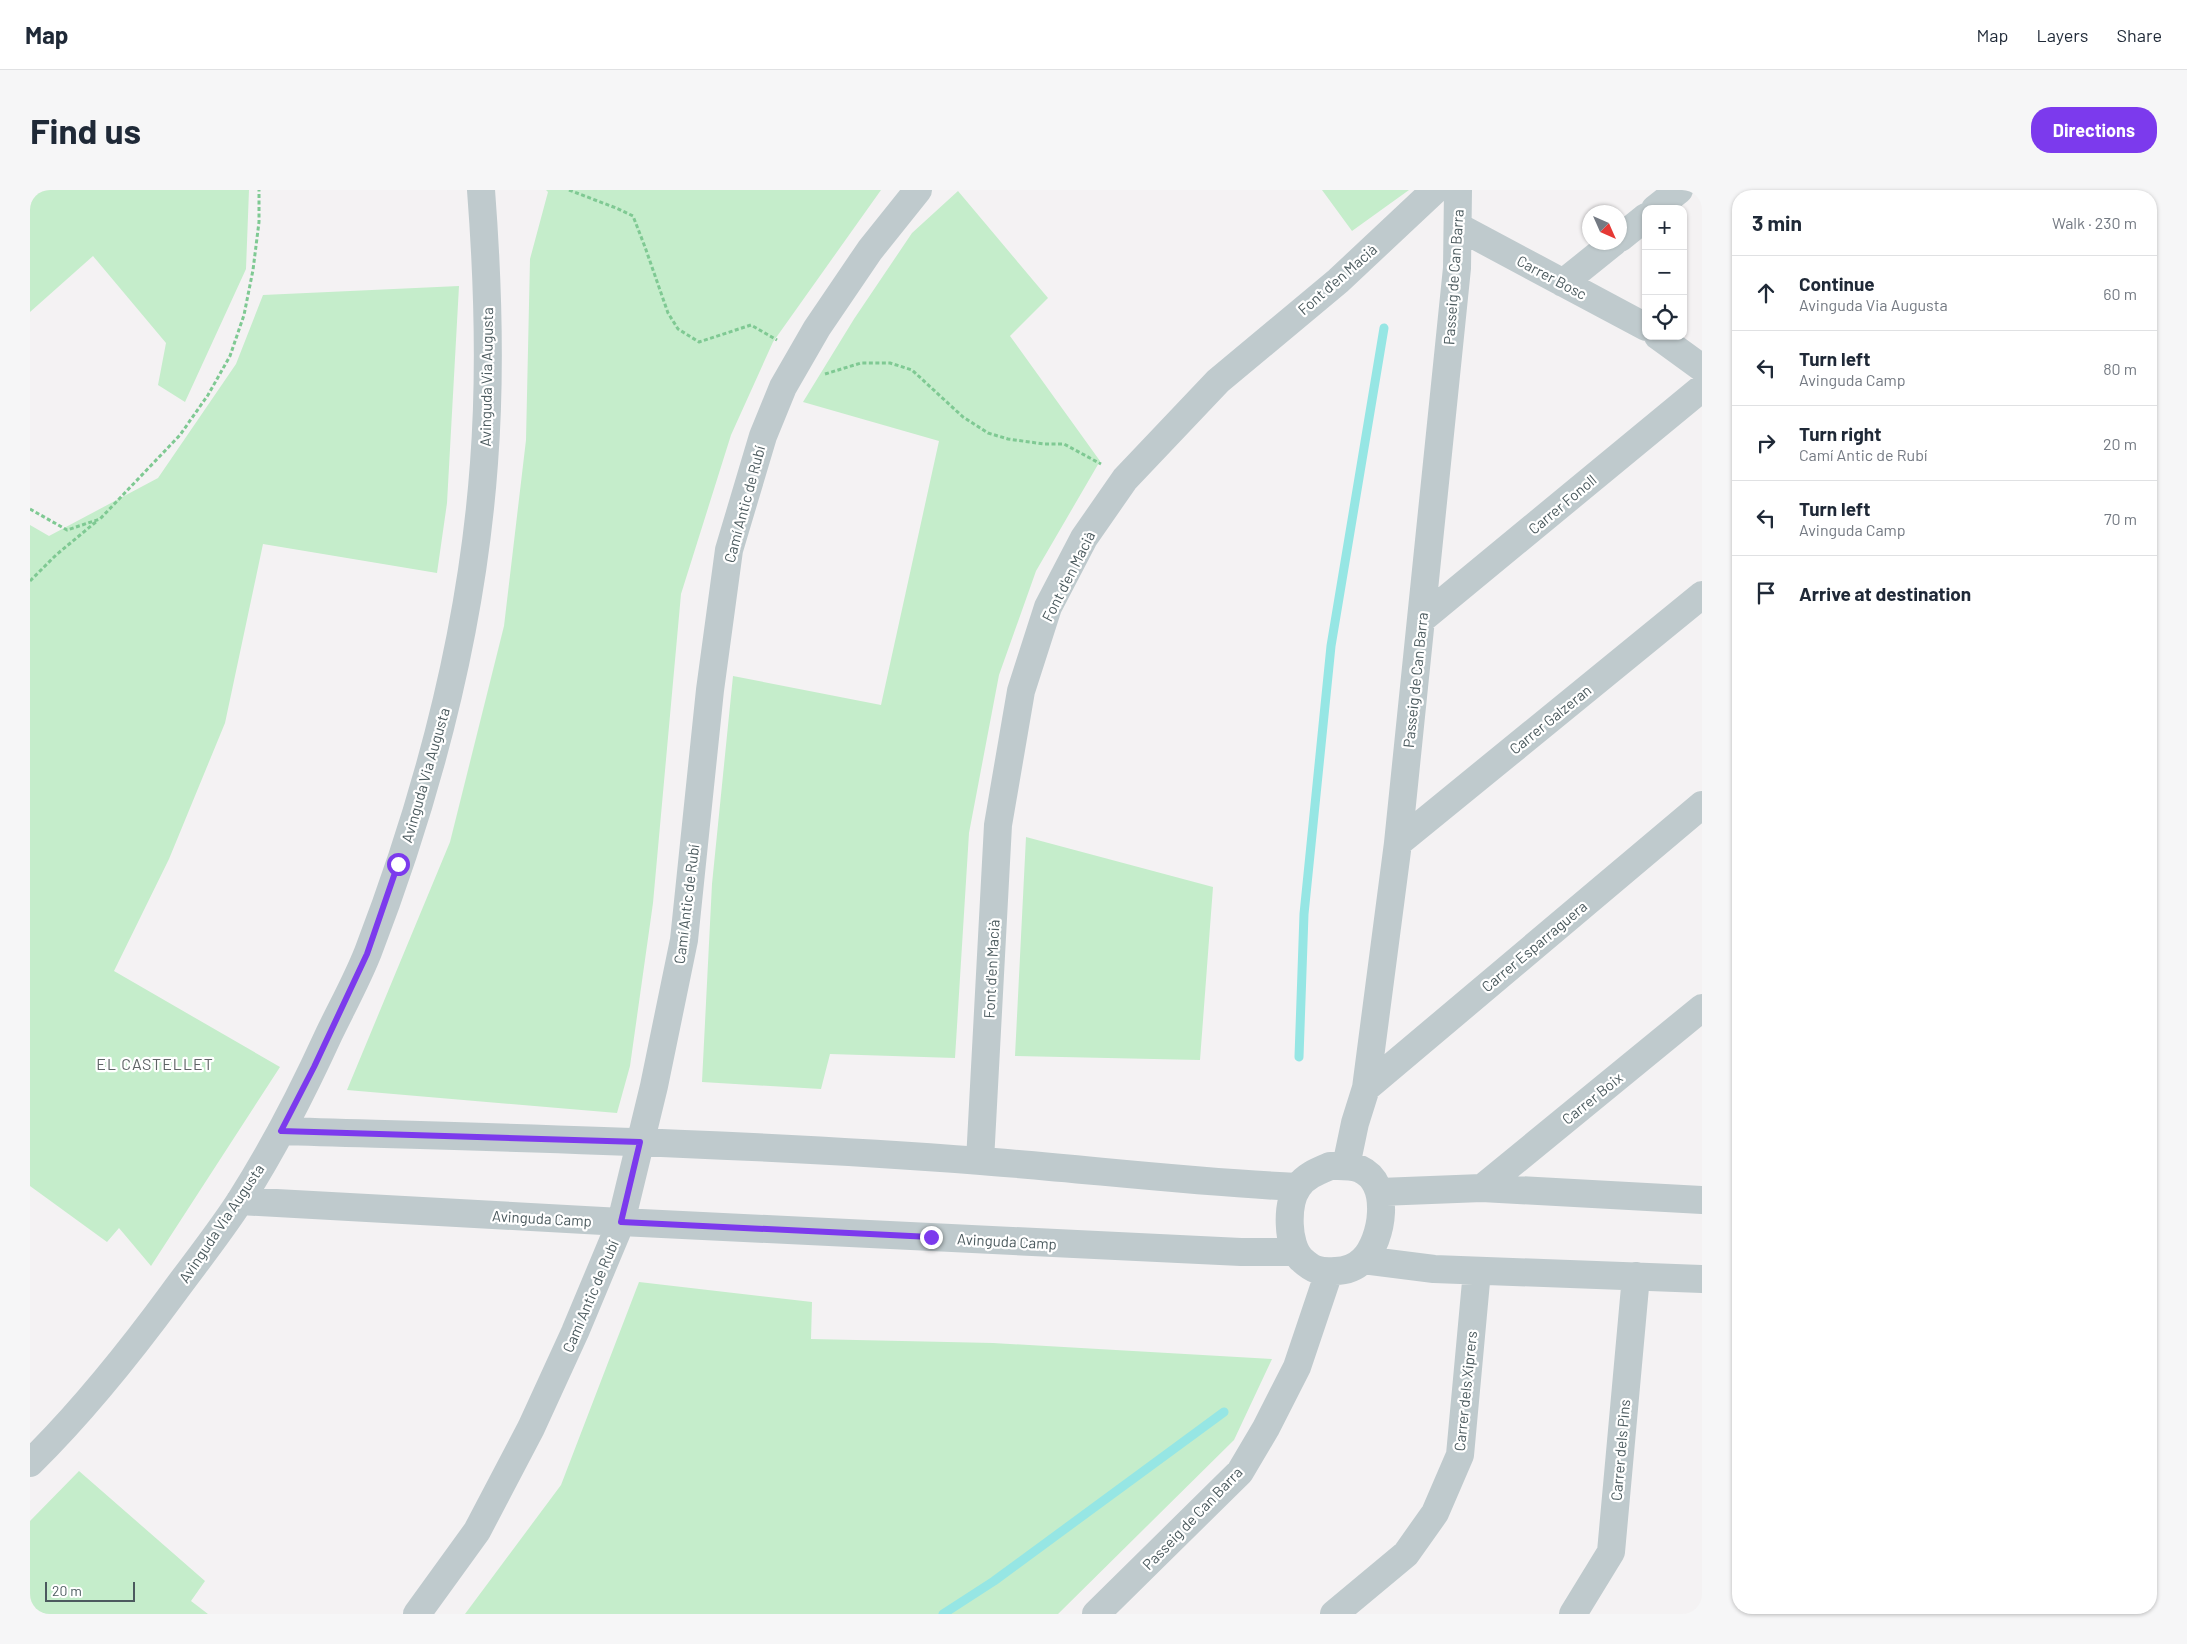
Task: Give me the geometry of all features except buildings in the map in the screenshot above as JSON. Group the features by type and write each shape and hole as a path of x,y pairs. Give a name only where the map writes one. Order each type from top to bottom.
{"street":[{"name":"Avinguda Via Augusta","path":"30,1463 104,1382 150,1325 240,1201 281,1131 314,1067 367,954 417,810 443,717 463,624 484,466 489,336 481,190"},
{"path":"484,226 500,190"},
{"name":"Camí Antic de Rubí","path":"417,1614 477,1530 531,1428 576,1332 621,1222 654,1086 684,940 710,690 732,540 763,436 783,388 817,328 870,250 918,190"},
{"name":"Font d'en Macià","path":"980,1161 998,825 1021,691 1048,607 1084,538 1125,479 1218,381 1338,281 1435,190"},
{"name":"Passeig de Can Barra","path":"1346,1166 1355,1123 1366,1088 1398,843 1456,278 1459,227 1458,190"},
{"path":"1660,205 1679,190"},
{"path":"1627,232 1642,219"},
{"name":"Carrer Bosc","path":"1459,227 1642,325"},
{"path":"1563,283 1604,250"},
{"path":"1664,340 1702,368"},
{"name":"Carrer Fonoll","path":"1422,619 1702,388"},
{"name":"Carrer Galzeran","path":"1398,843 1702,595"},
{"name":"Carrer Esparraguera","path":"1366,1088 1702,805"},
{"name":"Carrer Boix","path":"1482,1188 1702,1008"},
{"path":"281,1131 640,1142 980,1161 1244,1185 1297,1187"},
{"path":"1330,1166 1346,1166 1361,1170 1374,1180 1380,1192 1382,1216 1372,1245 1364,1260 1348,1270 1329,1272 1312,1269 1295,1252 1290,1236 1292,1205 1297,1187 1307,1177 1330,1166"},
{"path":"1380,1192 1482,1188 1702,1200"},
{"name":"Avinguda Camp","path":"240,1201 621,1222 1222,1251 1295,1252"},
{"path":"1364,1260 1434,1269 1702,1279"},
{"name":"Carrer dels Xiprers","path":"1334,1614 1406,1554 1435,1513 1460,1455 1477,1271"},
{"name":"Passeig de Can Barra","path":"1096,1614 1240,1472 1266,1428 1297,1367 1329,1272"},
{"name":"Carrer dels Pins","path":"1573,1614 1611,1552 1636,1276"}],"path":[{"path":"30,581 56,555 100,519 180,435 208,395 230,356 244,315 253,270 259,190"},
{"path":"30,509 67,530 100,519"}],"green space":[{"path":"30,190 249,190 246,269 185,402 158,385 166,343 93,256 30,312"},
{"path":"546,190 881,190 773,342 731,435 681,594 653,903 630,1066 617,1113 347,1090 450,842 504,626 526,440 530,259 548,192"},
{"path":"1322,190 1409,190 1352,231"},
{"path":"958,191 1048,298 1010,336 1100,461 1036,571 999,675 969,833 955,1058 830,1054 821,1089 702,1082 712,884 733,676 881,705 939,441 803,402 854,319 912,233"},
{"path":"459,286 447,503 437,573 263,544 225,723 169,859 114,971 280,1067 151,1266 119,1228 107,1242 30,1186 30,525 49,536 158,478 236,364 263,295"},
{"path":"1026,837 1213,887 1200,1060 1015,1056"},
{"path":"639,1282 812,1302 811,1339 993,1343 1272,1359 1234,1440 1058,1614 465,1614 561,1485"},
{"path":"79,1471 205,1581 191,1601 208,1614 30,1614 30,1521"}],"waterway":[{"path":"1299,1057 1304,914 1331,646 1384,328"},
{"path":"943,1614 994,1581 1224,1412"}],"district":[{"name":"EL CASTELLET","path":"155,1063"}],"route":[{"path":"398,864 367,954 314,1067 281,1131 640,1142 621,1222 931,1237"}]}
